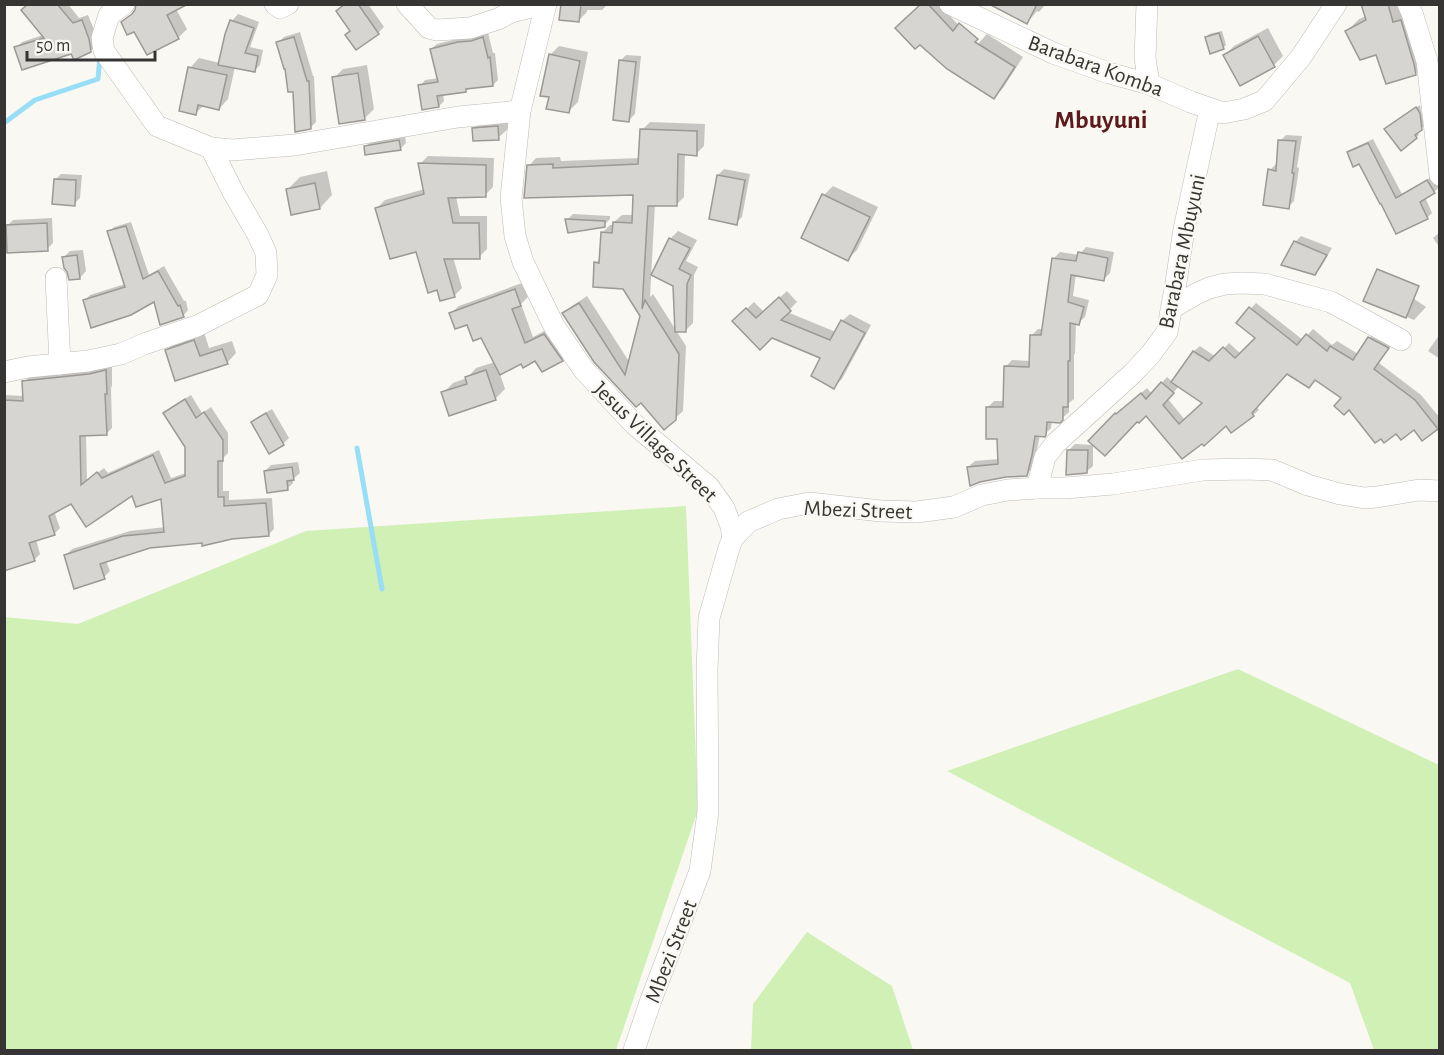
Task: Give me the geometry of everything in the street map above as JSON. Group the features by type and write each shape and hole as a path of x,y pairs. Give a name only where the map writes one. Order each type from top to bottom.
{"street":[{"path":"124,4 109,15 102,38 104,51 156,126 211,148 232,150 295,145 458,117 520,111"},
{"path":"275,4 280,8 288,4"},
{"path":"407,4 429,28 437,30 470,28 511,12 545,4"},
{"name":"Jesus Village Street","path":"545,4 520,111 511,198 515,236 523,262 554,326 584,370 634,424 709,487 724,508 733,538"},
{"name":"Barabara Komba","path":"950,4 1053,53 1109,73 1149,84 1210,109"},
{"path":"1147,4 1145,58 1149,84"},
{"path":"1210,109 1223,113 1244,109 1264,101 1301,57 1336,4"},
{"path":"1408,4 1427,61 1440,175"},
{"name":"Barabara Mbuyuni","path":"1037,488 1046,457 1056,443 1113,393 1150,355 1167,332 1184,229 1210,109"},
{"path":"4,372 122,354 197,326 258,295 267,275 266,253 211,148"},
{"path":"56,278 60,364"},
{"path":"1172,308 1209,288 1225,284 1265,284 1331,302 1401,340"},
{"name":"Mbezi Street","path":"634,1050 700,871 708,812 709,618 723,565 733,538 748,522 778,509 809,503 881,511 917,512 954,507 982,495 1037,488 1113,484 1203,470 1272,470 1308,485 1365,498 1419,490 1440,491"}],"green space":[{"path":"686,506 698,810 616,1050 5,1050 4,617 78,624 306,531"},
{"path":"1238,669 1439,765 1439,1050 1374,1050 1350,983 947,771"},
{"path":"807,932 892,986 913,1050 751,1050 753,1004"}],"building":[{"path":"28,4 57,4 73,23 82,20 91,52 74,60 71,54 22,70 14,47 44,38 21,10"},
{"path":"136,4 188,4 167,15 179,39 147,55 134,32 127,35 121,22 132,14"},
{"path":"345,4 358,4 379,34 356,50 345,35 350,31 336,11"},
{"path":"561,4 581,4 579,22 559,20"},
{"path":"921,4 928,4 953,31 959,23 978,39 975,42 1015,67 994,99 947,69 920,45 915,49 895,28"},
{"path":"989,4 1037,4 1027,24"},
{"path":"1361,4 1388,4 1393,22 1401,20 1416,75 1386,84 1376,55 1360,60 1345,31 1366,20"},
{"path":"230,20 254,28 245,53 258,56 255,72 218,65"},
{"path":"1219,33 1224,49 1210,54 1205,37"},
{"path":"1258,36 1275,67 1240,86 1223,55"},
{"path":"294,37 307,81 309,81 311,129 295,132 293,92 288,92 285,69 276,42"},
{"path":"483,37 488,58 490,57 493,86 437,96 439,107 422,110 418,85 438,82 430,49"},
{"path":"549,54 580,61 569,113 546,109 549,97 540,96"},
{"path":"619,60 636,62 629,122 613,120"},
{"path":"188,67 227,75 219,110 198,105 196,115 179,111"},
{"path":"358,73 365,120 339,124 332,77"},
{"path":"1416,107 1420,113 1422,130 1415,135 1417,138 1401,151 1384,129"},
{"path":"498,126 499,140 473,141 472,128"},
{"path":"640,129 697,131 697,156 678,154 677,206 648,206 642,309 645,300 679,354 676,420 664,430 641,403 636,407 594,362 562,313 579,303 625,375 640,316 623,289 593,287 594,262 599,263 601,232 612,233 613,222 632,223 633,195 524,198 527,165 553,164 553,168 638,164"},
{"path":"399,140 401,150 365,155 364,146"},
{"path":"1278,140 1296,141 1289,209 1263,205 1268,169 1276,171"},
{"path":"1368,143 1396,198 1427,180 1435,193 1420,202 1428,219 1396,234 1359,164 1353,167 1347,152"},
{"path":"418,163 486,165 486,197 448,198 453,223 479,223 480,259 444,259 455,297 440,301 437,290 428,293 416,252 390,259 375,208 424,194"},
{"path":"717,175 745,180 737,225 709,219"},
{"path":"54,179 76,180 75,206 52,204"},
{"path":"315,183 320,209 291,215 286,189"},
{"path":"822,194 870,217 848,261 801,238"},
{"path":"565,219 605,221 605,227 568,233"},
{"path":"47,223 48,251 7,253 6,225"},
{"path":"126,226 143,279 158,271 178,306 180,305 184,317 160,325 154,302 131,315 91,328 83,300 125,287 107,231"},
{"path":"669,238 690,248 679,269 691,275 687,284 686,332 675,332 673,286 651,275"},
{"path":"1294,241 1327,255 1315,275 1281,265"},
{"path":"1078,252 1108,258 1104,281 1071,275 1068,302 1084,307 1079,325 1070,323 1068,407 1063,407 1063,420 1060,423 1047,422 1045,437 1035,436 1027,476 1006,477 970,486 967,467 998,464 997,439 986,439 986,407 1003,407 1004,366 1029,367 1030,335 1041,335 1052,258 1076,261"},
{"path":"77,255 80,279 69,280 62,257"},
{"path":"1377,269 1419,286 1406,318 1363,301"},
{"path":"515,289 521,306 512,309 525,343 544,334 563,361 542,372 535,361 523,368 521,364 500,375 481,338 473,341 467,325 455,329 449,313"},
{"path":"779,297 791,311 781,320 830,340 841,320 865,333 834,389 811,376 820,358 772,338 760,350 732,321 746,308 756,318"},
{"path":"1249,307 1297,345 1306,334 1327,351 1330,346 1353,360 1368,337 1389,348 1374,369 1415,400 1438,429 1422,441 1414,430 1401,440 1396,434 1384,443 1381,439 1375,443 1349,410 1344,415 1334,406 1341,398 1315,380 1309,388 1287,374 1252,413 1254,416 1231,433 1226,426 1204,446 1202,444 1182,459 1146,416 1139,423 1137,422 1105,456 1088,441 1115,413 1141,393 1146,399 1161,382 1174,393 1163,405 1179,424 1202,403 1171,382 1193,351 1209,361 1223,347 1235,358 1255,338 1236,323"},
{"path":"194,340 200,356 222,349 228,364 175,381 165,350"},
{"path":"106,370 107,435 80,436 81,485 97,472 102,478 153,455 165,483 185,476 185,447 163,413 185,399 196,418 204,412 223,440 223,461 218,461 218,497 224,497 224,506 266,503 269,536 232,539 202,546 202,543 150,548 100,564 105,579 74,589 64,555 123,536 164,532 161,499 136,507 132,496 86,527 71,504 49,516 55,535 29,543 35,561 4,571 5,400 23,401 22,381"},
{"path":"486,370 496,400 449,416 441,392 467,384 465,377"},
{"path":"266,413 284,445 269,454 251,422"},
{"path":"1067,450 1088,450 1087,473 1066,475"},
{"path":"292,467 294,480 287,481 288,490 267,493 264,471"}],"waterway":[{"path":"4,123 35,100 98,79 100,56"},
{"path":"357,448 382,589"}],"district":[{"name":"Mbuyuni","path":"1101,119"}]}
